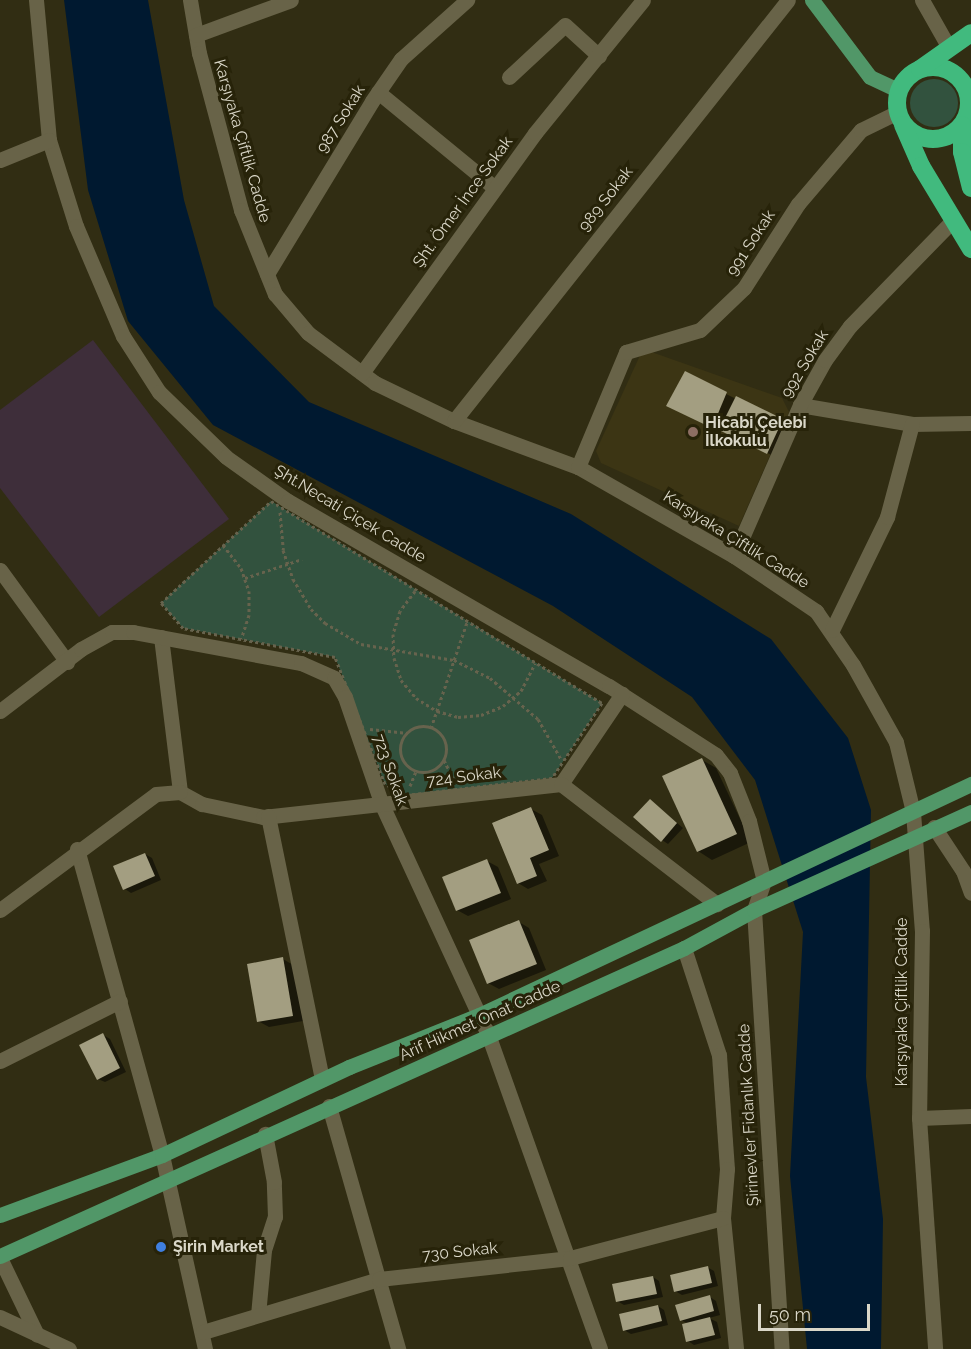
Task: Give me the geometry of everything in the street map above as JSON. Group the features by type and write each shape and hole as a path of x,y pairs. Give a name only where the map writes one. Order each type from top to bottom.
{"highway":[{"path":"971,33 948,46 898,90 900,118 921,166 971,249"},
{"path":"920,69 942,67 952,72 967,90 968,115 962,152 971,188"},
{"path":"900,118 911,132 932,139 943,137 968,115"}],"main road":[{"path":"812,0 870,77 898,90"},
{"name":"Arif Hikmet Onat Cadde","path":"0,1215 162,1155 322,1080 480,1015 971,784"},
{"name":"Arif Hikmet Onat Cadde","path":"0,1257 265,1134 489,1037 684,948 754,910 933,827 971,812"}],"street":[{"name":"Şht.Necati Çiçek Cadde","path":"36,0 49,140 76,226 123,336 159,392 192,428 288,501 622,694 716,755 730,773 771,877"},
{"name":"Karşıyaka Çiftlik Cadde","path":"190,0 196,35 241,210 275,294 308,333 362,373 454,421 578,466 734,556 816,611 832,630 896,742 913,812 922,931 919,1118 935,1349"},
{"path":"196,35 291,0"},
{"name":"987 Sokak","path":"267,274 378,92 401,59 467,0"},
{"name":"Şht. Ömer İnce Sokak","path":"362,373 495,188 644,0"},
{"name":"989 Sokak","path":"454,421 788,0"},
{"path":"922,0 948,46"},
{"path":"509,77 565,25 599,56"},
{"path":"378,92 495,188"},
{"name":"991 Sokak","path":"578,466 626,352 700,330 744,288 798,204 861,130 900,118"},
{"path":"0,160 49,140"},
{"name":"992 Sokak","path":"734,556 800,405 825,360 850,326 952,220"},
{"path":"800,405 912,424 971,423"},
{"path":"832,630 887,517 912,424"},
{"path":"0,570 67,662"},
{"name":"723 Sokak","path":"0,711 67,662 81,649 112,632 238,645 322,670 334,678 360,731 382,805 489,1037 570,1258 600,1349"},
{"path":"2,907 77,849 156,794 180,792 161,637"},
{"path":"622,694 561,784 717,904"},
{"name":"724 Sokak","path":"180,792 202,804 267,816 561,784"},
{"path":"267,816 322,1080"},
{"path":"933,827 963,871 971,893"},
{"path":"77,849 162,1155 205,1349"},
{"name":"Şirinevler Fidanlık Cadde","path":"771,877 754,910 782,1349"},
{"path":"684,948 719,1055 727,1169 723,1218 736,1349"},
{"path":"0,1061 120,1001"},
{"path":"329,1106 398,1349"},
{"path":"919,1118 971,1116"},
{"path":"258,1315 264,1250 275,1217 274,1182 265,1134"},
{"name":"730 Sokak","path":"203,1332 379,1279 570,1258 723,1218"},
{"path":"0,1257 37,1335"},
{"path":"0,1317 62,1348"}],"path":[{"path":"271,501 415,591 602,703 552,778 406,795 385,784 360,731 335,657 238,645 183,628 161,603 223,545 271,501"},
{"path":"280,507 280,530 287,564 300,593 325,623 361,644 454,660 490,678 515,696 538,719 562,763"},
{"path":"223,545 245,578 249,615 238,645"},
{"path":"245,578 302,559"},
{"path":"415,591 400,611 393,634 393,651 402,680 416,698 437,711 458,717 482,715 515,696 535,663"},
{"path":"431,728 467,622"},
{"path":"360,731 380,728 408,733 421,726 431,728 444,740 444,760 456,789"},
{"path":"408,733 401,754 416,771 432,771 444,760"},
{"path":"406,795 416,771"}],"shaded area":[{"path":"93,340 229,519 99,617 0,488 0,410"},
{"name":"Hicabi Çelebi İlkokulu","path":"643,349 782,398 789,412 739,526 601,463 596,451"}],"green space":[{"path":"934,79 951,86 958,103 951,120 934,127 917,120 910,103 917,86"},
{"path":"271,501 602,703 552,778 406,795 385,784 335,657 183,628 161,603"}],"water":[{"path":"64,0 148,0 184,200 214,306 309,402 571,514 771,639 848,738 871,810 866,1077 883,1219 881,1349 807,1349 790,1176 803,932 755,780 692,697 553,606 213,425 128,321 88,190"}],"building":[{"path":"685,371 727,392 712,428 666,406"},
{"path":"736,396 783,419 767,454 719,430"},
{"path":"702,758 737,834 697,852 662,776"},
{"path":"650,799 677,823 661,842 633,817"},
{"path":"531,807 549,850 530,858 537,876 517,884 492,823"},
{"path":"145,853 155,876 123,890 113,866"},
{"path":"487,859 501,893 456,911 442,877"},
{"path":"519,920 537,964 487,984 469,940"},
{"path":"283,957 293,1016 257,1022 247,964"},
{"path":"103,1033 120,1068 97,1080 79,1045"},
{"path":"708,1266 712,1283 674,1292 670,1275"},
{"path":"653,1276 657,1294 616,1302 612,1284"},
{"path":"710,1295 714,1311 680,1321 675,1305"},
{"path":"658,1305 662,1321 623,1331 619,1314"},
{"path":"710,1317 715,1335 686,1342 682,1324"}],"place":[{"name":"Hicabi Çelebi İlkokulu","path":"693,432"},
{"name":"Şirin Market","path":"161,1247"}]}
